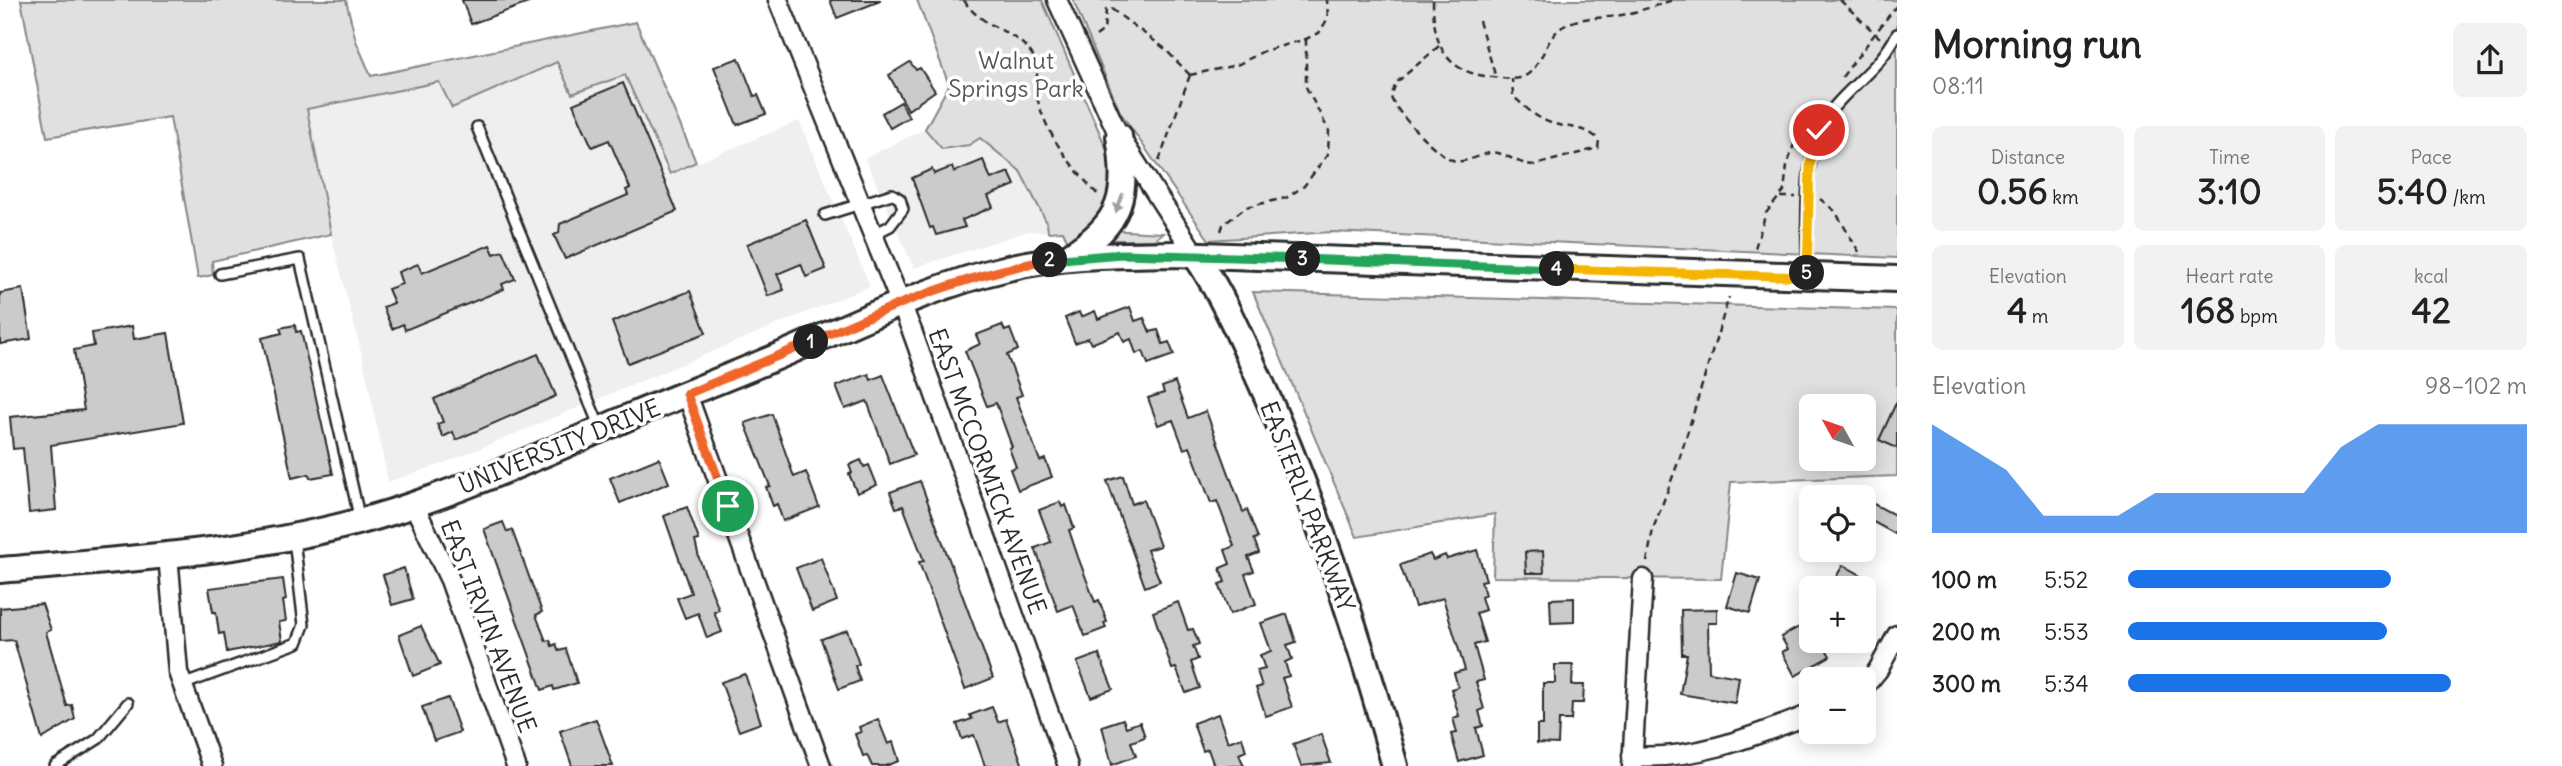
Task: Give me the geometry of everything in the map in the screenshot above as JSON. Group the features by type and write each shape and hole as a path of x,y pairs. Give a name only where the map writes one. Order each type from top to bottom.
{"main road":[{"path":"1065,258 1097,237 1118,208 1125,177 1119,136"},
{"name":"UNIVERSITY DRIVE","path":"0,570 168,555 293,536 360,521 414,505 901,303 969,279 1065,258 1122,254 1897,279"},
{"name":"EASTERLY PARKWAY","path":"1196,256 1213,281 1301,478 1345,598 1395,766"}],"street":[{"name":"EAST MCCORMICK AVENUE","path":"778,0 901,303 1068,766"},
{"path":"1057,0 1119,136 1196,256"},
{"path":"687,394 821,766"},
{"name":"EAST IRVIN AVENUE","path":"414,505 454,591 516,766"},
{"path":"168,555 176,662 212,766"},
{"path":"1643,579 1632,761 1676,757 1703,751 1799,718"},
{"path":"1876,672 1897,635"}],"lane":[{"path":"1807,277 1812,153 1819,130 1835,105 1877,67 1897,34"},
{"path":"477,127 600,429"},
{"path":"825,215 861,201 892,194 902,203 903,209 890,226 872,234"},
{"path":"220,274 300,260 360,521"},
{"path":"182,685 293,646 300,639 303,620 293,536"},
{"path":"55,766 97,739 128,703"}],"path":[{"path":"964,0 977,17 1006,33 1031,52 1037,65 1040,106 1066,160 1105,202"},
{"path":"1190,75 1237,65 1264,51 1306,39 1325,24 1329,10 1327,0"},
{"path":"1433,0 1434,28 1439,46 1459,68 1496,78 1512,79 1531,71 1553,36 1565,25 1581,19 1617,16 1673,0"},
{"path":"1842,1 1890,47"},
{"path":"1096,36 1104,30 1106,10 1110,8 1164,48 1190,75"},
{"path":"1479,21 1496,78"},
{"path":"1220,231 1223,225 1246,207 1286,198 1304,186 1328,154 1329,131 1306,87 1306,39"},
{"path":"1439,46 1426,60 1396,83 1391,97 1401,115 1447,159 1465,162 1497,153 1530,165 1591,152 1598,148 1599,140 1592,133 1549,123 1519,102 1513,96 1512,79"},
{"path":"1159,161 1190,75"},
{"path":"1781,197 1823,200 1831,206 1859,252"},
{"path":"1643,579 1653,530 1679,460 1729,298"}],"shaded area":[{"path":"557,62 572,94 625,75 670,174 799,121 870,286 442,464 388,482 365,368 331,234 307,109 439,82 453,108"},
{"path":"925,129 942,149 980,138 1013,164 1020,171 1047,224 1048,232 1028,231 914,268 865,158"}],"green space":[{"path":"21,0 346,0 356,41 371,76 636,22 696,162 670,174 625,75 572,94 557,62 452,108 439,82 307,109 331,234 212,261 213,275 198,278 170,117 47,137"},
{"name":"Walnut Springs Park","path":"917,0 1042,0 1111,159 1117,186 1098,226 1068,242 1063,231 1048,232 1047,223 1020,171 980,138 969,145 942,149 925,129 949,85"},
{"path":"1073,0 1897,0 1897,258 1332,232 1209,240 1120,112"},
{"path":"1109,230 1163,233 1154,240 1107,240"},
{"path":"1253,292 1897,310 1897,476 1731,482 1721,579 1493,577 1495,514 1357,537"}],"building":[{"path":"462,0 531,0 531,2 471,24"},
{"path":"830,0 880,0 880,1 837,18"},
{"path":"739,58 754,96 758,95 766,114 737,125 714,67"},
{"path":"910,62 916,70 920,68 935,91 908,110 889,75"},
{"path":"623,83 677,211 565,259 554,235 559,233 560,224 628,195 626,190 630,188 609,140 592,147 573,104"},
{"path":"901,102 909,117 890,128 882,113"},
{"path":"983,160 991,179 1009,172 1015,185 988,196 993,207 962,220 965,227 936,235 933,227 930,228 912,178 932,169 934,174 952,167 954,172"},
{"path":"806,220 826,269 806,277 801,264 777,274 784,290 768,296 747,244"},
{"path":"490,245 494,254 503,251 515,279 502,284 504,289 405,330 403,324 392,329 383,307 394,303 388,289 402,284 398,272 418,264 422,273"},
{"path":"23,289 31,339 0,344 0,293"},
{"path":"690,291 706,333 628,363 612,322"},
{"path":"1130,307 1135,321 1144,318 1150,332 1158,330 1163,344 1169,342 1174,355 1148,364 1143,351 1136,354 1131,339 1124,342 1120,332 1091,344 1088,338 1075,343 1065,318 1079,312 1081,317 1095,311 1098,319"},
{"path":"295,325 296,332 301,331 333,474 310,478 309,474 292,478 262,338 282,333 280,328"},
{"path":"1002,325 1005,331 1010,329 1018,350 1007,355 1022,395 1016,397 1040,461 1045,459 1052,477 1018,490 1010,469 1016,467 1009,448 1012,447 996,403 987,406 965,351 980,344 976,335"},
{"path":"132,326 134,339 168,333 183,423 51,445 56,510 29,513 23,448 13,449 10,417 84,410 74,350 94,346 92,333"},
{"path":"538,354 556,396 456,440 453,432 443,437 437,424 443,422 434,399"},
{"path":"869,374 871,380 883,375 914,455 890,464 867,401 845,409 836,386"},
{"path":"1175,382 1188,418 1206,411 1243,512 1247,510 1258,538 1254,539 1259,553 1248,557 1254,571 1245,574 1256,604 1230,614 1219,584 1225,582 1220,568 1230,564 1225,550 1234,546 1217,501 1211,503 1190,447 1184,449 1173,420 1158,425 1148,398 1164,393 1162,387"},
{"path":"1897,401 1897,448 1879,440"},
{"path":"772,414 794,477 806,472 819,507 783,521 777,504 773,506 766,487 770,486 745,423"},
{"path":"659,458 669,483 620,503 610,478"},
{"path":"861,460 864,467 869,465 877,485 857,493 849,474 852,473 849,465"},
{"path":"1123,476 1132,504 1143,500 1160,546 1147,550 1160,581 1145,587 1107,481"},
{"path":"920,481 993,678 965,689 919,562 924,561 903,506 896,508 890,492"},
{"path":"1060,502 1062,507 1066,505 1074,528 1069,530 1078,557 1095,602 1099,600 1107,622 1104,623 1106,628 1085,636 1073,605 1058,611 1035,548 1051,542 1039,510"},
{"path":"1876,505 1897,516 1897,535 1876,524"},
{"path":"687,507 699,540 695,541 699,558 719,610 714,612 722,632 707,638 698,613 685,618 677,598 691,593 664,516"},
{"path":"503,522 507,532 512,530 542,612 536,615 546,641 550,640 552,646 556,644 559,651 566,649 577,683 554,690 553,686 542,690 484,529"},
{"path":"1477,550 1486,580 1481,581 1485,595 1481,597 1485,610 1476,613 1485,642 1474,645 1484,680 1476,682 1484,709 1479,711 1483,726 1476,728 1483,755 1459,762 1451,734 1457,733 1453,718 1459,716 1451,689 1458,687 1454,673 1465,670 1443,598 1415,607 1400,565 1430,554 1433,560 1445,555 1447,559"},
{"path":"1543,551 1544,573 1526,573 1525,552"},
{"path":"821,558 837,601 812,611 796,568"},
{"path":"1843,565 1861,575 1860,576 1837,576"},
{"path":"404,568 413,599 392,605 383,575"},
{"path":"1737,573 1760,580 1750,613 1727,606"},
{"path":"283,579 286,621 279,622 282,641 227,652 224,633 219,634 209,588"},
{"path":"1574,598 1574,622 1551,623 1550,599"},
{"path":"1178,602 1188,630 1193,629 1199,644 1193,646 1198,659 1191,662 1200,688 1186,693 1176,668 1172,669 1153,612"},
{"path":"42,604 51,630 46,632 67,706 72,705 75,719 42,739 14,640 0,641 0,608"},
{"path":"1717,609 1717,623 1708,623 1709,672 1739,677 1735,703 1680,694 1687,654 1682,654 1681,610"},
{"path":"1287,614 1296,642 1287,645 1292,659 1285,662 1289,676 1282,678 1292,707 1266,716 1256,688 1262,686 1257,671 1265,669 1260,655 1271,651 1261,623"},
{"path":"421,626 440,665 413,676 399,635"},
{"path":"1799,627 1799,653 1828,653 1830,656 1811,667 1799,667 1799,674 1795,676 1782,652 1788,649 1781,637"},
{"path":"847,630 859,664 855,666 860,681 839,689 821,639"},
{"path":"1099,654 1113,689 1091,697 1077,662"},
{"path":"1555,665 1573,665 1572,685 1584,685 1583,703 1572,703 1571,720 1559,720 1558,744 1537,743 1537,725 1543,725 1543,683 1555,683"},
{"path":"745,674 761,723 739,731 721,682"},
{"path":"448,698 460,732 434,741 422,707"},
{"path":"992,707 998,722 1006,719 1023,766 985,766 974,735 962,739 957,724 972,719 970,715"},
{"path":"1218,714 1228,742 1242,737 1246,751 1239,754 1244,766 1214,766 1208,749 1203,751 1193,723"},
{"path":"596,719 613,766 572,766 560,731"},
{"path":"878,719 888,744 893,742 899,761 886,766 872,766 867,755 863,756 855,734 861,732 859,727"},
{"path":"1123,719 1126,727 1140,722 1145,737 1131,742 1136,756 1112,765 1102,726"},
{"path":"1321,734 1331,763 1301,766 1293,744"}],"route":[{"path":"728,506 687,394 931,291 1047,260 1122,254 1807,277 1810,164 1819,130"}]}
